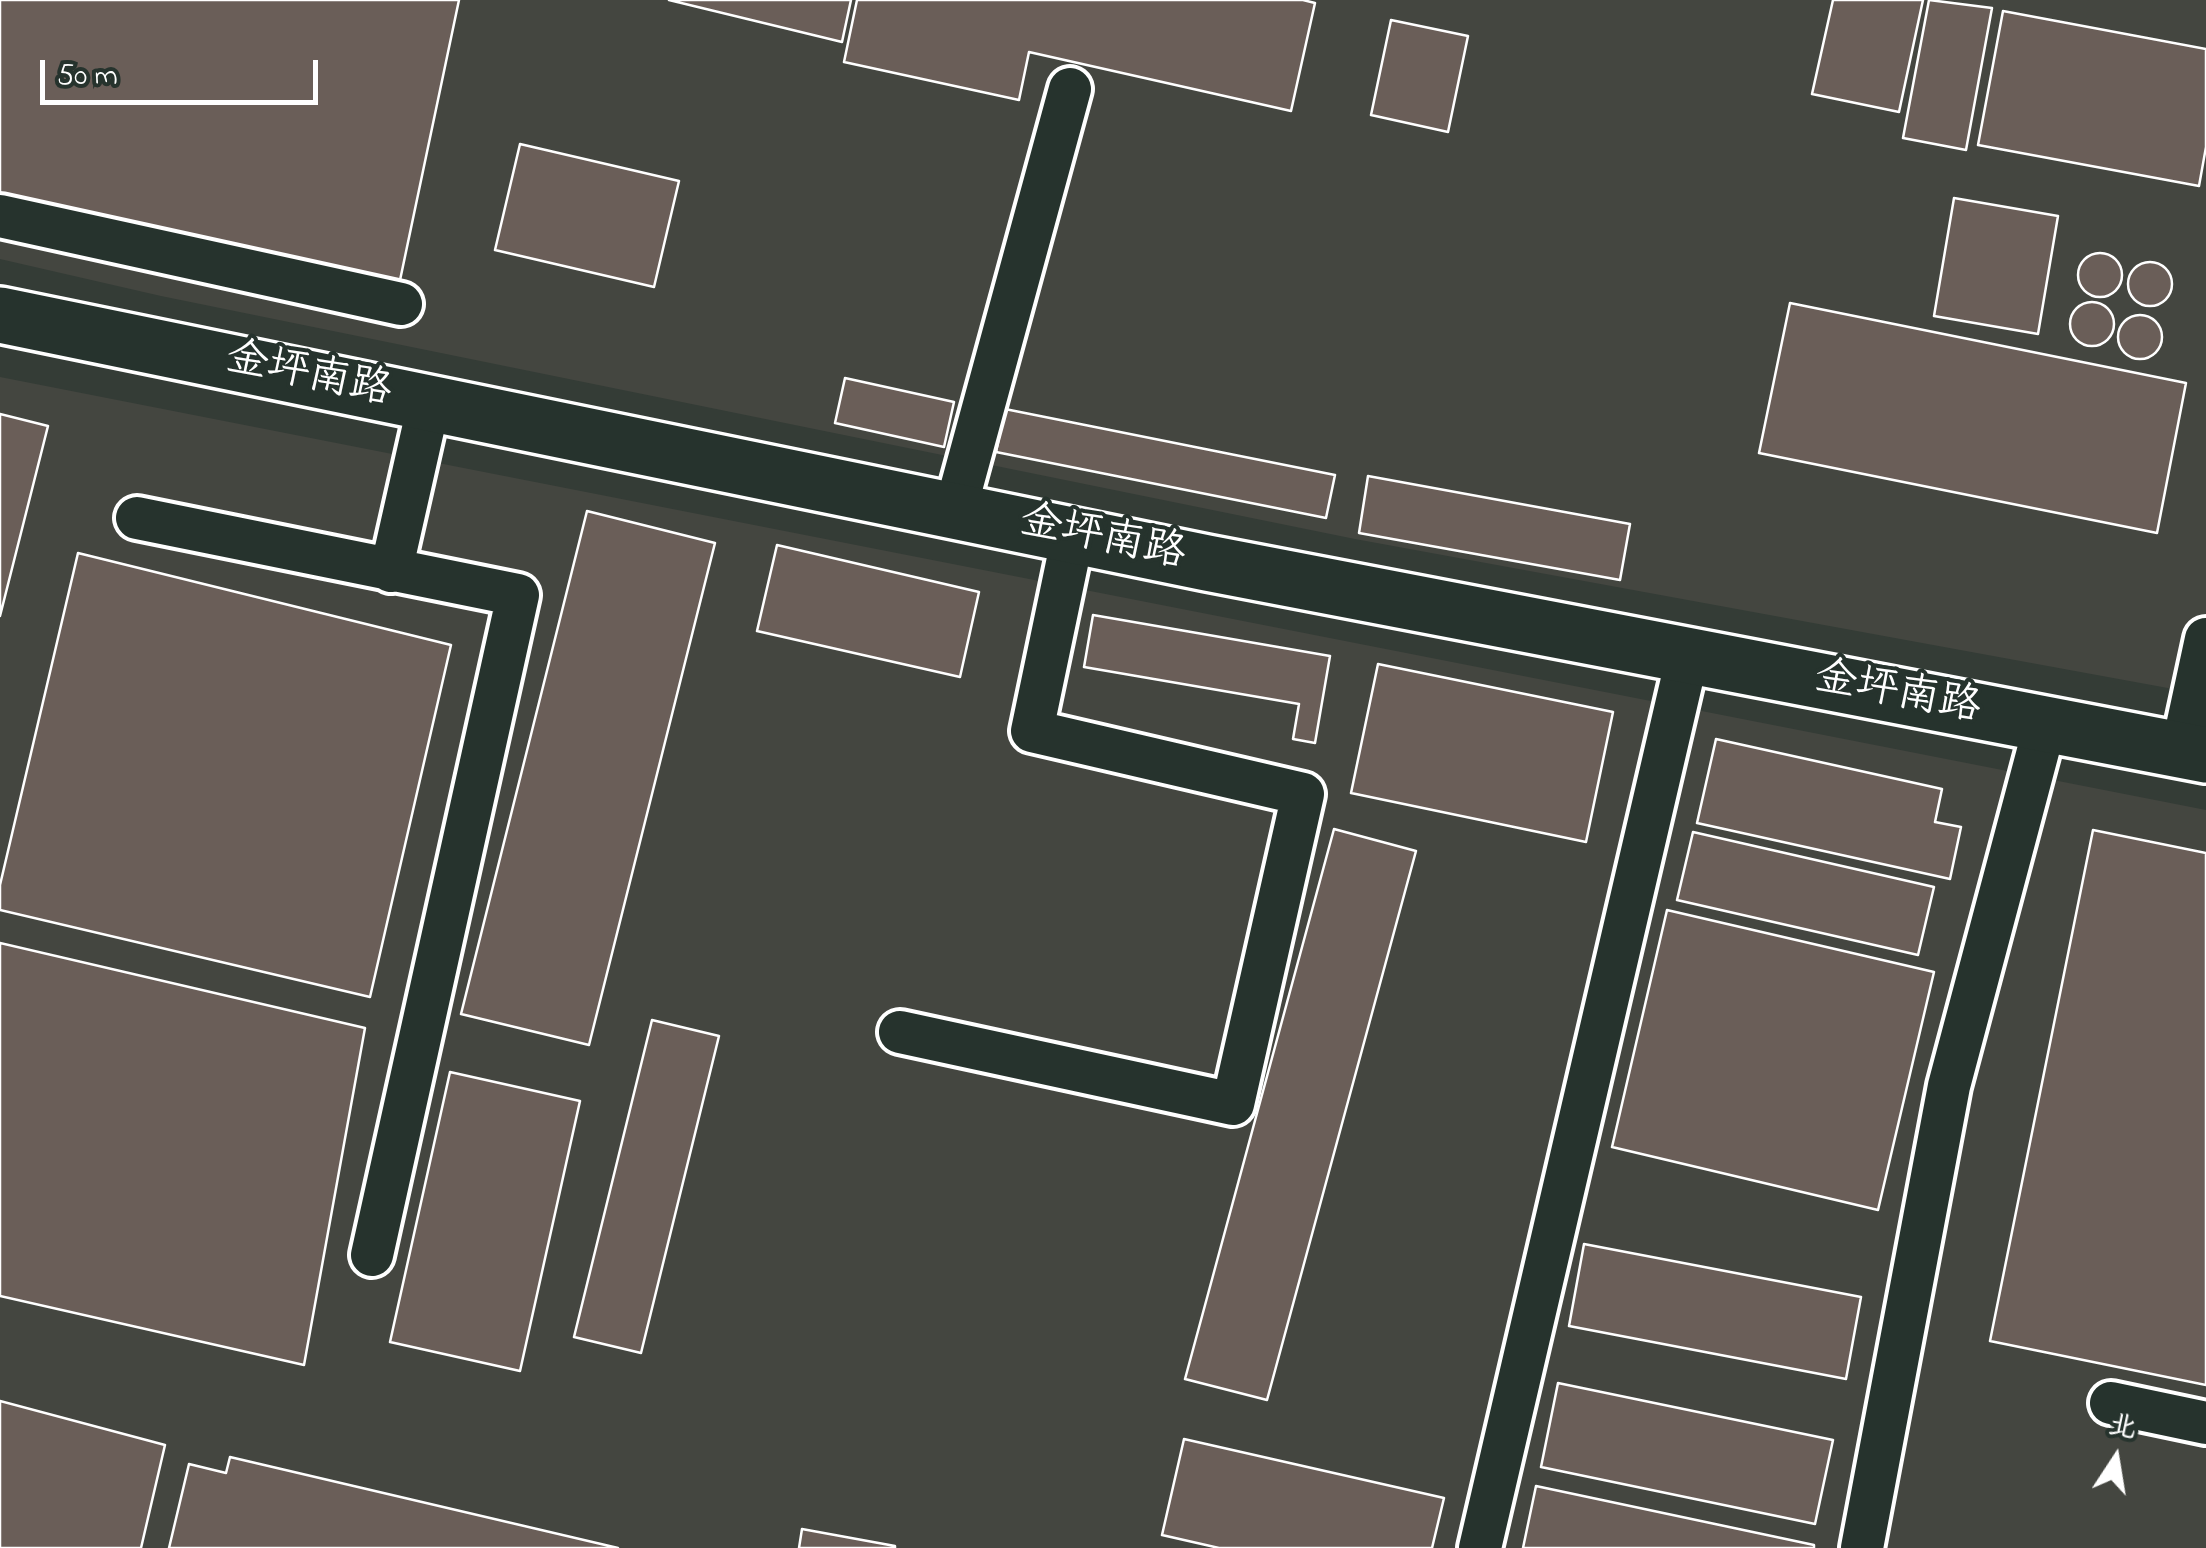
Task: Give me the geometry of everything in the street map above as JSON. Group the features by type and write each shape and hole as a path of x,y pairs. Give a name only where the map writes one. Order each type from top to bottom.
{"street":[{"path":"955,511 1070,89"},
{"path":"0,216 401,304"},
{"name":"金坪南路","path":"0,316 1073,535 2194,753"},
{"path":"391,572 430,403"},
{"path":"137,518 518,595 372,1255"},
{"path":"900,1032 1233,1104 1302,794 1032,731 1073,535"},
{"path":"2194,753 2206,639"},
{"path":"1480,1548 1688,654"},
{"path":"1862,1548 1950,1086 2045,725"},
{"path":"2111,1403 2206,1423"}],"shaded area":[{"path":"0,0 2206,0 2206,695 1355,539 161,296 0,259"},
{"path":"0,377 2206,810 2206,1548 0,1548"}],"building":[{"path":"0,0 459,0 399,285 0,196"},
{"path":"669,0 851,0 842,42"},
{"path":"857,0 1315,3 1291,111 1029,52 1019,100 844,62"},
{"path":"1833,0 1923,0 1899,112 1812,94"},
{"path":"1929,0 1992,8 1966,150 1903,138"},
{"path":"2003,11 2206,49 2206,147 2199,186 1978,145"},
{"path":"1391,20 1468,36 1448,132 1371,115"},
{"path":"520,144 679,181 654,287 495,250"},
{"path":"1954,198 2058,216 2038,334 1934,316"},
{"path":"2100,253 2115,260 2122,275 2115,290 2100,297 2085,290 2078,275 2085,260"},
{"path":"2150,262 2165,269 2172,284 2165,299 2150,306 2135,299 2128,284 2135,269"},
{"path":"2092,302 2107,309 2114,324 2107,339 2092,346 2077,339 2070,324 2077,309"},
{"path":"1790,303 2186,383 2157,533 1759,453"},
{"path":"2140,315 2155,322 2162,337 2155,352 2140,359 2125,352 2118,337 2125,322"},
{"path":"845,378 954,402 944,447 835,423"},
{"path":"1005,409 1335,475 1326,518 996,452"},
{"path":"0,414 48,426 0,616"},
{"path":"1368,476 1630,524 1620,580 1359,533"},
{"path":"587,511 715,543 589,1045 461,1014"},
{"path":"777,545 979,592 960,677 757,631"},
{"path":"78,553 451,645 370,997 0,910 0,885"},
{"path":"1093,615 1330,656 1315,743 1293,739 1299,704 1084,667"},
{"path":"1378,664 1613,712 1586,842 1351,793"},
{"path":"1716,739 1942,789 1935,822 1961,827 1950,879 1697,823"},
{"path":"1334,829 1416,851 1267,1400 1185,1379"},
{"path":"2093,830 2206,853 2206,1385 1990,1341"},
{"path":"1693,832 1934,887 1918,955 1677,900"},
{"path":"1667,910 1934,972 1878,1210 1612,1147"},
{"path":"0,943 365,1028 304,1365 0,1296"},
{"path":"652,1020 719,1036 641,1353 574,1337"},
{"path":"450,1072 580,1101 520,1371 390,1342"},
{"path":"1584,1244 1861,1297 1846,1379 1569,1326"},
{"path":"1558,1383 1833,1440 1815,1524 1541,1467"},
{"path":"0,1401 165,1445 141,1548 0,1548"},
{"path":"1184,1439 1444,1498 1432,1548 1219,1548 1162,1535"},
{"path":"230,1457 618,1548 169,1548 189,1464 226,1473"},
{"path":"1536,1486 1814,1545 1814,1548 1523,1548"},
{"path":"802,1529 895,1546 895,1548 799,1548"}]}
